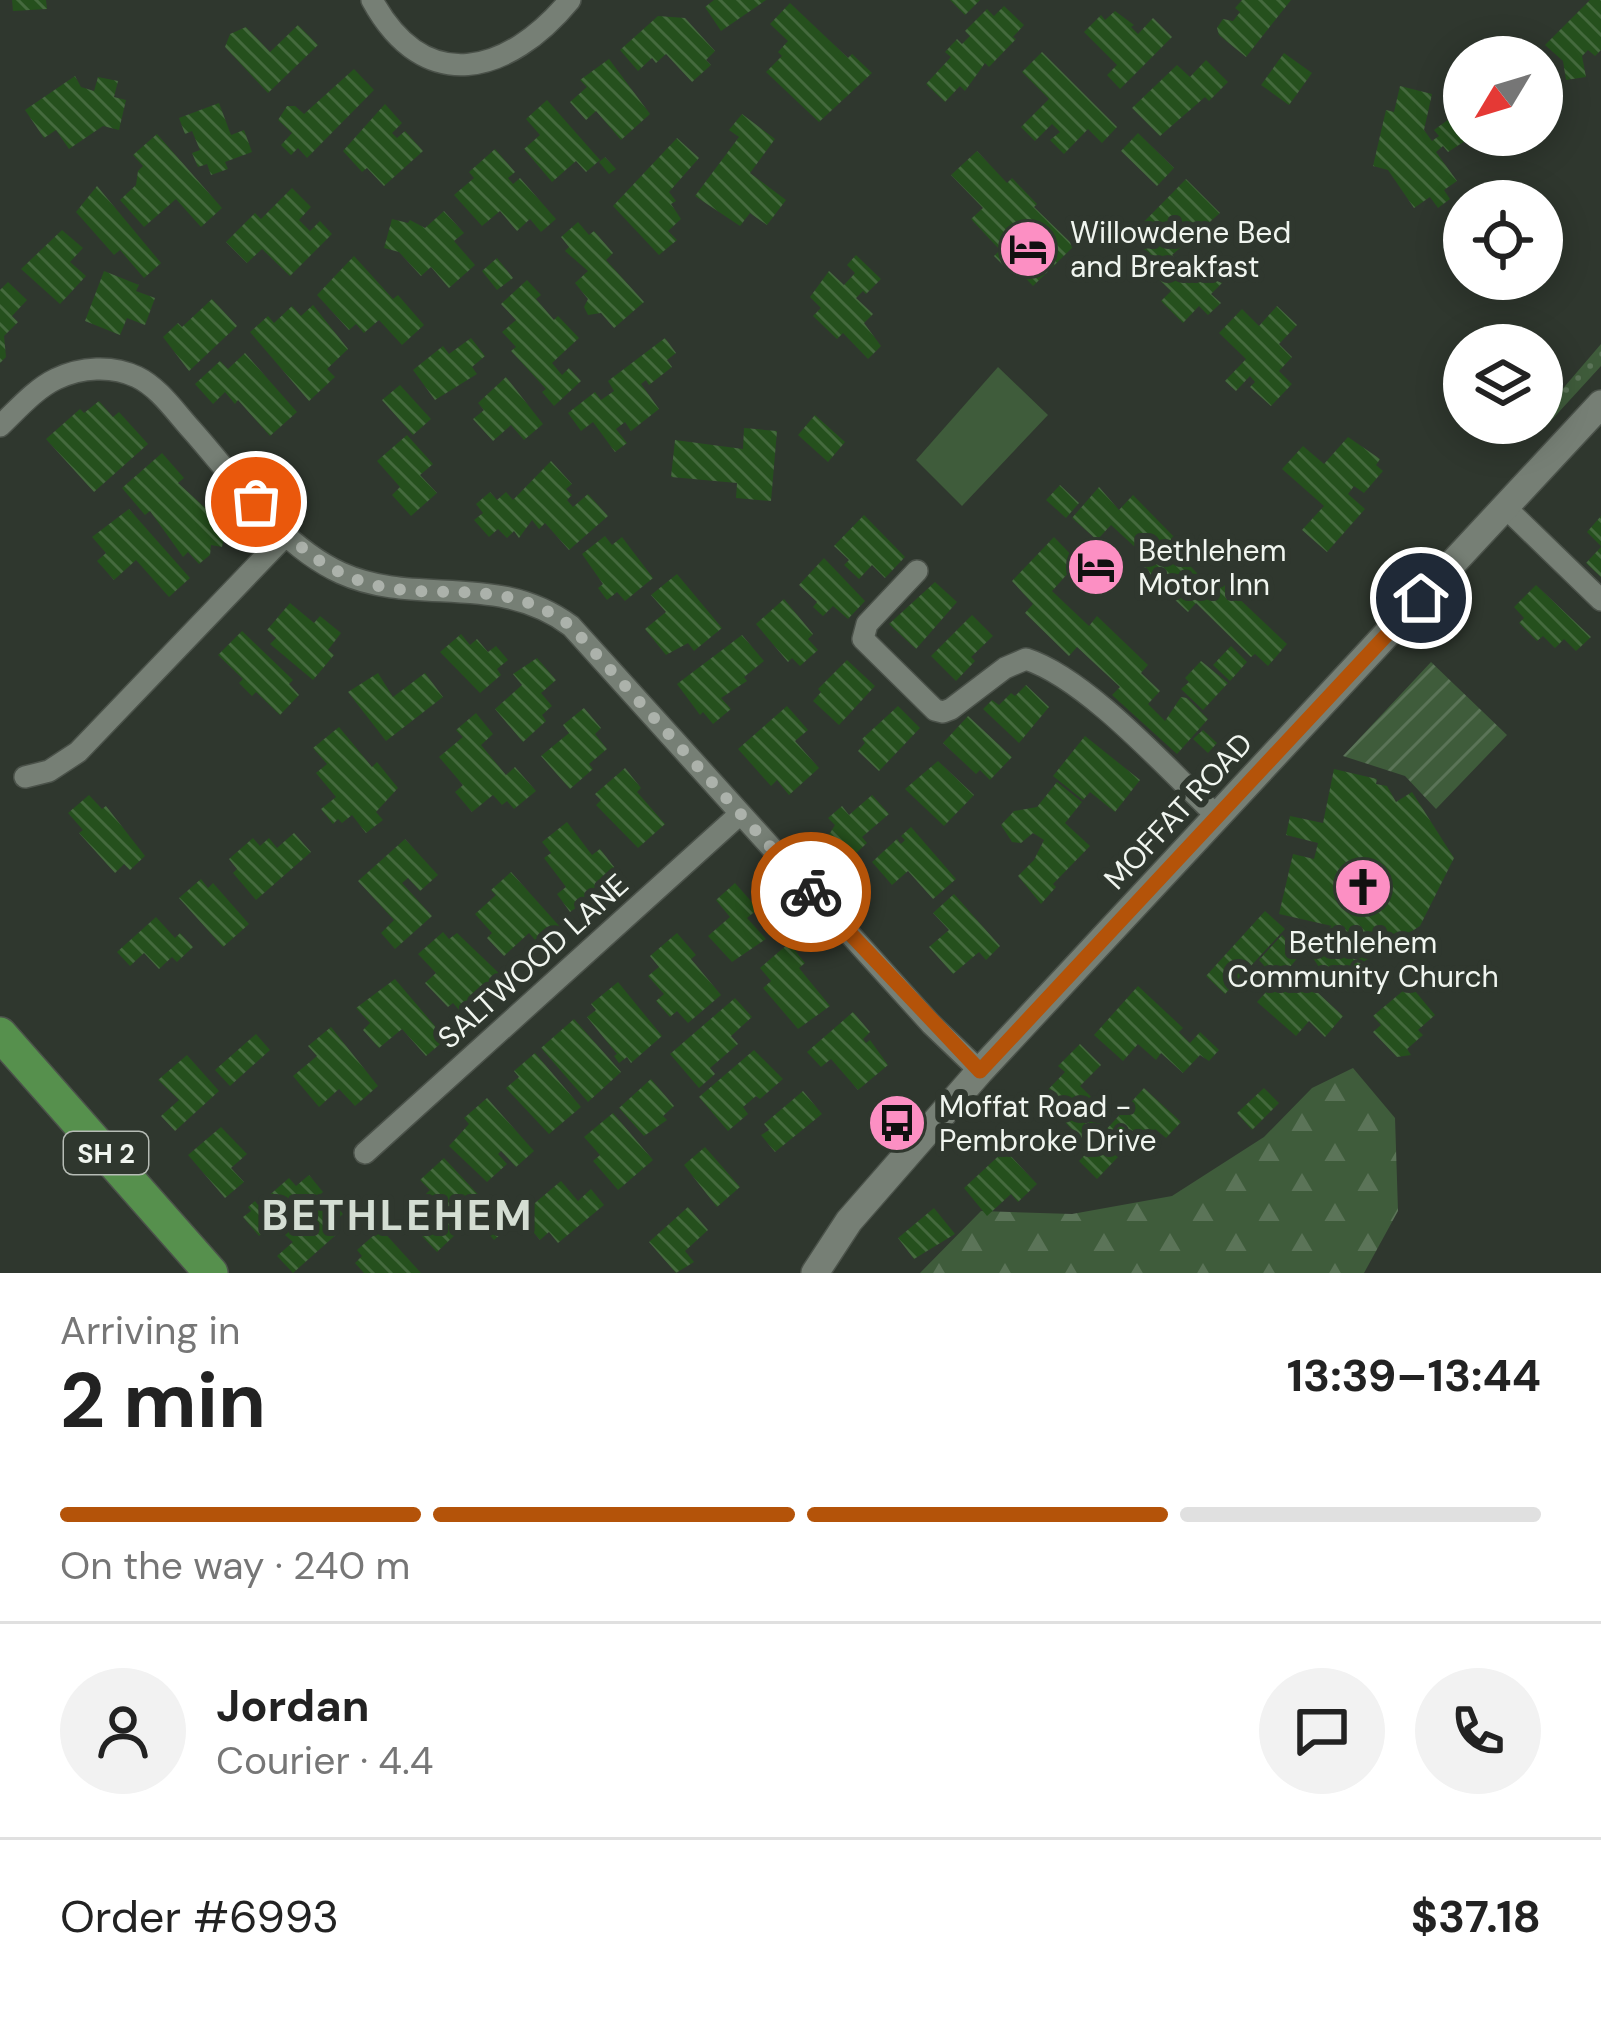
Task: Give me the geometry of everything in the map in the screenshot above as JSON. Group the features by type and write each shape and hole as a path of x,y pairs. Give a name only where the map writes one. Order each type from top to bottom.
{"highway":[{"name":"SH 2","path":"0,1034 211,1273"}],"main road":[{"name":"MOFFAT ROAD","path":"814,1273 849,1220 980,1071 1601,404"}],"street":[{"path":"372,0 403,44 429,60 456,65 488,62 517,49 570,0"},
{"path":"0,426 45,386 75,372 114,370 136,377 169,404 286,535 326,565 370,584 482,591 552,612 571,626 980,1071"},
{"path":"1505,507 1601,601"},
{"path":"25,777 49,771 78,752 286,535"},
{"path":"917,571 867,624 863,639 935,710 951,709 1005,668 1026,659 1039,663 1099,706 1219,817"},
{"name":"SALTWOOD LANE","path":"365,1153 740,814"}],"green space":[{"path":"1601,344 1601,366 1563,408 1563,388"},
{"path":"998,367 1048,415 962,506 916,460"},
{"path":"1431,662 1507,735 1436,809 1405,776 1343,756"},
{"path":"1353,1068 1395,1118 1398,1211 1364,1273 920,1273 981,1211 1072,1214 1172,1196 1264,1137 1312,1088"}],"building":[{"path":"12,0 46,0 47,9 13,11"},
{"path":"714,0 766,0 721,31 705,7"},
{"path":"950,0 980,0 965,15"},
{"path":"1242,0 1291,0 1246,57 1217,28 1223,19 1233,21"},
{"path":"1590,0 1601,0 1601,50 1595,56 1588,50 1582,56 1586,77 1566,80 1563,36 1554,36"},
{"path":"790,3 848,58 852,54 872,73 819,122 766,72 782,56 778,52 788,41 770,24"},
{"path":"1004,6 1024,25 1016,39 989,67 985,63 965,91 960,86 945,102 926,84 951,57 945,52 957,39 962,44 970,36 965,31 987,9 994,16"},
{"path":"1115,11 1138,34 1153,18 1172,37 1120,89 1107,75 1117,65 1084,32 1101,15 1105,20"},
{"path":"658,16 685,18 715,51 706,60 711,65 692,82 666,54 656,63 652,58 638,71 620,50"},
{"path":"298,25 318,45 268,93 225,47 230,34 246,27 270,52"},
{"path":"1042,52 1117,127 1102,143 1088,129 1064,154 1050,140 1060,132 1052,124 1035,141 1021,127 1049,99 1022,72"},
{"path":"1284,53 1312,73 1289,105 1261,85"},
{"path":"609,59 650,114 621,140 596,111 586,120 570,102 587,87 580,80"},
{"path":"1206,60 1228,82 1160,136 1132,108 1177,65 1190,77"},
{"path":"354,69 374,90 307,158 298,148 291,155 281,145 292,133 278,120 287,106 304,114"},
{"path":"75,76 81,87 94,91 98,77 118,81 114,97 126,100 119,130 103,126 69,149 56,130 44,138 25,110"},
{"path":"1400,86 1432,94 1424,130 1432,141 1439,136 1434,130 1443,123 1443,146 1436,152 1456,180 1443,180 1443,204 1438,208 1430,197 1414,208 1388,170 1373,166 1386,110 1394,112"},
{"path":"547,100 600,160 586,172 576,161 552,182 524,149 540,135 526,119"},
{"path":"219,103 231,135 244,130 252,152 225,162 228,169 211,175 207,164 198,167 192,153 200,150 192,131 185,134 179,118"},
{"path":"385,104 402,123 392,133 397,138 405,131 423,151 384,186 367,168 362,172 343,151"},
{"path":"742,114 775,139 750,173 786,200 767,225 750,213 740,226 695,196 739,137 729,130"},
{"path":"1138,133 1174,168 1157,186 1121,151"},
{"path":"157,134 222,208 201,227 176,199 144,227 120,200 136,185 143,166 133,155"},
{"path":"677,138 699,158 669,192 681,219 668,231 677,240 659,255 613,206"},
{"path":"495,149 515,172 508,178 513,184 520,178 556,219 541,232 530,219 517,231 500,211 482,226 454,195 474,178 469,172"},
{"path":"977,151 1007,183 1012,178 1074,246 1033,286 1017,269 1012,274 994,256 1000,250 971,219 983,208 951,175"},
{"path":"605,157 616,169 609,174 599,162"},
{"path":"1186,179 1220,213 1172,255 1189,272 1204,257 1226,279 1211,294 1221,303 1208,315 1199,306 1183,323 1161,301 1171,291 1132,262 1146,247 1132,234"},
{"path":"97,186 161,263 144,278 120,250 114,255 76,212"},
{"path":"292,188 311,207 299,220 310,231 320,221 332,234 290,276 262,249 247,263 226,242 255,213 261,219"},
{"path":"444,211 464,233 454,241 475,265 449,288 431,267 421,276 399,252 384,248 392,219 410,220 425,228"},
{"path":"578,222 589,235 594,231 613,253 606,260 644,302 614,328 601,313 588,315 584,307 588,299 575,283 588,271 565,251 569,247 561,237"},
{"path":"62,230 83,248 70,262 86,276 60,304 21,269"},
{"path":"856,255 881,279 856,298 873,314 864,323 881,346 868,359 843,333 837,339 813,316 821,308 810,297 829,271 844,285 855,273 847,265"},
{"path":"354,256 424,325 402,345 379,320 364,333 356,324 349,330 317,295"},
{"path":"497,258 513,278 497,290 482,271"},
{"path":"104,271 139,285 136,291 155,298 145,325 127,318 120,335 85,321"},
{"path":"527,280 554,320 558,316 579,338 552,363 562,375 569,368 581,381 554,406 502,332 516,320 501,304"},
{"path":"8,282 27,300 12,316 18,322 4,336 6,357 0,363 0,290"},
{"path":"212,299 237,326 189,371 163,337 178,323 182,327"},
{"path":"313,305 348,349 327,369 335,377 309,401 250,332 268,316 274,323 292,306 301,316"},
{"path":"1277,306 1297,325 1279,344 1292,357 1279,371 1292,384 1271,406 1250,387 1255,382 1250,376 1236,391 1225,381 1246,359 1219,333 1242,309 1259,326"},
{"path":"471,338 485,356 472,367 477,374 435,400 413,370 443,346 449,354"},
{"path":"665,338 676,353 667,360 672,367 649,385 646,380 641,384 659,409 631,431 625,422 616,429 627,443 615,452 593,422 581,431 568,413 595,392 601,400 614,391 608,381"},
{"path":"245,353 297,412 270,436 238,400 235,404 225,392 213,404 195,384 220,361 228,369"},
{"path":"506,377 543,424 524,440 511,425 493,441 473,419 484,410 478,403"},
{"path":"400,385 431,419 413,435 382,400"},
{"path":"99,401 113,417 119,412 148,444 94,492 46,439 80,409 84,413"},
{"path":"815,415 845,442 828,462 798,435"},
{"path":"744,428 777,431 771,501 736,498 737,483 671,477 675,440 743,449"},
{"path":"407,435 433,464 420,475 437,493 411,516 392,495 400,487 377,461"},
{"path":"1348,437 1380,459 1376,465 1383,471 1364,493 1354,486 1348,494 1365,509 1327,552 1302,530 1324,506 1282,469 1303,446 1324,464"},
{"path":"162,453 184,478 178,483 213,515 212,522 227,525 222,547 211,545 210,555 199,564 188,552 183,557 150,511 145,515 122,488"},
{"path":"551,461 572,484 566,489 573,507 588,494 608,516 569,550 545,523 539,529 532,520 519,538 514,531 507,538 498,529 489,537 474,520 483,513 476,504 490,492 497,500 506,492 513,500"},
{"path":"1060,485 1079,503 1066,518 1046,500"},
{"path":"1099,487 1119,510 1133,495 1177,540 1171,547 1208,584 1215,576 1287,644 1268,666 1255,654 1251,657 1196,603 1188,612 1141,568 1149,560 1111,525 1097,540 1072,518"},
{"path":"129,509 190,578 169,597 136,560 114,580 97,561 106,553 92,537"},
{"path":"864,515 905,557 885,578 872,565 859,579 834,546"},
{"path":"1601,516 1601,546 1587,532"},
{"path":"605,536 612,545 622,537 653,578 625,601 617,592 607,600 598,588 603,584 582,554"},
{"path":"1054,537 1078,562 1052,591 1089,626 1097,616 1148,665 1141,673 1160,691 1148,704 1165,721 1181,697 1208,719 1177,754 1112,695 1120,687 1077,647 1069,656 1025,613 1033,604 1012,581"},
{"path":"1601,547 1601,577 1586,563"},
{"path":"824,558 865,601 848,619 833,606 823,616 813,607 817,602 799,585"},
{"path":"677,574 722,628 694,651 688,643 666,655 645,629 666,612 651,595"},
{"path":"935,582 957,602 916,649 889,624"},
{"path":"1536,585 1591,637 1576,651 1564,639 1555,648 1543,636 1537,641 1519,623 1524,618 1514,607"},
{"path":"784,599 813,634 808,639 818,650 800,666 792,658 788,662 756,624"},
{"path":"290,603 314,623 320,616 341,633 328,650 334,655 313,680 270,644 276,638 267,630"},
{"path":"972,615 993,636 971,657 975,661 956,681 931,656"},
{"path":"242,631 293,680 289,684 299,695 280,715 256,692 252,696 239,683 243,679 218,655"},
{"path":"461,634 470,645 477,639 488,652 496,646 508,660 497,669 501,675 480,693 440,652"},
{"path":"742,635 764,661 744,677 747,681 721,698 731,709 713,724 703,712 700,715 677,684"},
{"path":"1231,646 1247,662 1230,681 1213,665"},
{"path":"537,658 556,680 541,693 552,706 542,715 546,721 523,742 495,709 522,685 513,674"},
{"path":"847,660 875,686 839,725 813,701 821,692 818,689"},
{"path":"1201,661 1228,683 1203,710 1181,689"},
{"path":"378,673 393,697 425,673 443,697 386,741 348,692"},
{"path":"1026,685 1049,707 1019,743 983,709 992,700 999,705"},
{"path":"787,706 808,730 795,741 819,768 789,795 777,780 771,786 738,749"},
{"path":"898,706 920,728 879,771 858,751 865,743 862,739"},
{"path":"584,708 601,728 595,734 607,749 570,789 541,756 569,733 563,725"},
{"path":"476,713 493,734 481,745 506,775 515,767 536,791 514,809 493,795 472,812 455,792 463,785 439,757 463,737 456,730"},
{"path":"968,716 1012,757 990,780 980,770 976,774 943,743"},
{"path":"339,727 372,767 377,762 398,788 376,812 383,820 366,833 352,815 333,824 321,809 336,797 316,773 327,764 313,748"},
{"path":"1203,730 1217,743 1208,753 1193,739"},
{"path":"1085,736 1140,780 1115,812 1090,792 1083,800 1053,776"},
{"path":"938,761 974,795 944,826 905,789"},
{"path":"625,768 641,788 637,792 665,824 638,848 596,805 601,800 595,794"},
{"name":"Bethlehem Community Church","path":"1334,769 1377,779 1376,784 1387,786 1396,802 1412,792 1454,858 1420,926 1330,983 1304,945 1332,926 1279,914 1293,854 1314,859 1318,843 1286,835 1290,816 1323,823"},
{"path":"1057,782 1082,802 1065,823 1090,846 1053,884 1056,887 1041,904 1018,876 1034,860 1044,840 1033,833 1021,843 1012,842 1001,825 1014,811 1037,807"},
{"path":"89,795 102,809 106,806 145,856 130,870 124,864 115,873 79,833 83,830 68,813"},
{"path":"872,795 889,814 862,837 867,843 853,856 844,846 838,851 827,838 835,825 828,818 842,806 849,815"},
{"path":"567,822 592,855 600,849 618,872 570,912 557,894 566,887 544,858 551,853 542,842"},
{"path":"911,827 956,879 933,899 908,871 892,885 872,862 897,839 901,844 905,840 901,836"},
{"path":"294,833 311,852 256,900 233,873 237,869 229,859 253,838 260,846 269,838 277,848"},
{"path":"405,839 438,875 420,891 408,878 402,883 432,916 395,949 381,933 394,920 358,881"},
{"path":"511,872 561,928 540,946 529,933 504,956 487,938 492,933 475,914"},
{"path":"201,879 208,888 213,883 249,924 223,947 179,898"},
{"path":"735,883 758,909 747,918 766,939 732,962 708,936 730,917 716,900"},
{"path":"954,894 1000,946 986,960 979,952 953,974 929,947 949,930 933,913"},
{"path":"1265,911 1285,929 1225,994 1206,976"},
{"path":"156,917 175,938 180,933 193,947 177,962 172,957 159,969 144,953 130,966 117,952"},
{"path":"443,932 449,939 457,933 504,978 465,1017 425,983 436,973 418,954"},
{"path":"677,933 696,955 691,959 721,995 688,1023 677,1011 670,1017 656,1001 664,994 648,976 659,967 650,956"},
{"path":"1282,935 1300,955 1290,967 1343,1016 1325,1037 1309,1021 1296,1036 1257,1002 1277,980 1259,960"},
{"path":"789,943 805,963 799,968 830,1006 798,1029 763,988 771,981 760,968"},
{"path":"395,979 446,1039 426,1056 402,1029 379,1048 363,1030 370,1023 356,1008"},
{"path":"618,982 662,1036 631,1063 627,1057 619,1063 587,1017 596,1010 591,1004"},
{"path":"1410,985 1435,1015 1418,1030 1423,1035 1407,1049 1411,1055 1397,1057 1373,1032 1381,1025 1373,1016"},
{"path":"1138,986 1183,1028 1179,1032 1190,1043 1200,1032 1219,1050 1209,1061 1200,1055 1183,1073 1161,1053 1156,1060 1138,1044 1123,1061 1094,1035"},
{"path":"735,998 752,1017 731,1036 738,1044 710,1068 715,1074 699,1088 670,1054"},
{"path":"853,1012 870,1032 863,1039 870,1040 888,1065 858,1090 831,1059 821,1067 807,1052"},
{"path":"574,1019 621,1072 588,1102 541,1048"},
{"path":"331,1027 378,1086 355,1106 339,1089 319,1107 293,1076 317,1056 308,1046"},
{"path":"256,1034 270,1050 230,1086 215,1070"},
{"path":"1080,1044 1101,1065 1080,1086 1109,1114 1083,1140 1040,1098 1065,1072 1058,1066"},
{"path":"754,1050 783,1079 743,1107 748,1114 728,1131 699,1097"},
{"path":"535,1053 581,1107 549,1134 506,1088 519,1077 514,1071"},
{"path":"187,1055 219,1091 175,1131 161,1116 179,1100 158,1080"},
{"path":"651,1079 674,1106 663,1116 667,1120 644,1136 619,1108"},
{"path":"1144,1088 1181,1122 1166,1138 1155,1129 1142,1143 1133,1134 1120,1149 1103,1133"},
{"path":"1264,1088 1279,1103 1252,1130 1237,1113"},
{"path":"803,1091 822,1114 775,1152 761,1135 769,1130 764,1124"},
{"path":"487,1098 534,1151 516,1167 501,1151 498,1154 507,1164 487,1182 449,1146 469,1124 464,1118"},
{"path":"613,1113 653,1160 618,1190 593,1161 600,1155 584,1137"},
{"path":"221,1127 247,1154 231,1168 244,1182 225,1198 188,1155"},
{"path":"1100,1139 1118,1157 1097,1179 1079,1161"},
{"path":"705,1147 740,1187 717,1207 684,1165"},
{"path":"1005,1150 1037,1184 1018,1202 1011,1194 987,1216 964,1188"},
{"path":"444,1158 487,1204 464,1225 454,1215 447,1222 457,1233 437,1252 403,1216 430,1190 420,1180"},
{"path":"309,1175 323,1192 274,1235 268,1228 259,1236 243,1217 251,1211 248,1207 255,1201 258,1205 289,1178 296,1186"},
{"path":"561,1181 578,1201 591,1189 604,1205 558,1243 549,1232 540,1240 524,1221 533,1213 529,1208"},
{"path":"328,1197 343,1214 331,1225 338,1233 293,1273 277,1256 293,1242 285,1235"},
{"path":"688,1207 708,1230 685,1251 694,1262 676,1273 649,1242"},
{"path":"497,1208 511,1225 494,1240 479,1223"},
{"path":"934,1208 955,1234 914,1259 898,1238"},
{"path":"381,1229 421,1273 364,1273 355,1263 362,1256 357,1250"}],"way so far":[{"path":"256,502 307,553 370,584 482,591 552,612 571,626 811,892"}],"place":[{"name":"Willowdene Bed and Breakfast","path":"1028,249"},
{"name":"Bethlehem Motor Inn","path":"1096,567"},
{"name":"Bethlehem Community Church","path":"1363,887"},
{"name":"Moffat Road - Pembroke Drive","path":"897,1123"}],"district":[{"name":"BETHLEHEM","path":"398,1215"}],"route":[{"path":"811,892 980,1071 1421,598"}]}
